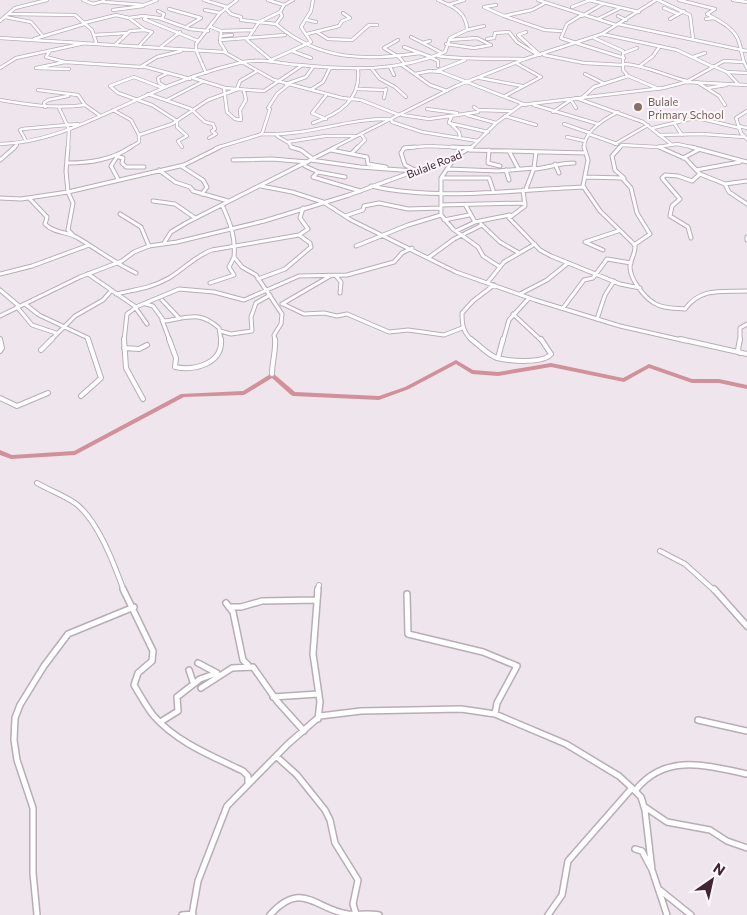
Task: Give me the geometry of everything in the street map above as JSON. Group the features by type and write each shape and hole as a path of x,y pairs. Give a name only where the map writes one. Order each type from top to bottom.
{"street":[{"path":"0,21 15,8 47,0"},
{"path":"83,0 93,4 105,1 144,5"},
{"path":"131,3 137,0"},
{"path":"113,10 134,9 157,0"},
{"path":"204,0 226,8 231,14 240,16 240,19 258,24 276,24"},
{"path":"206,73 196,50 198,41 211,27 220,13 237,0"},
{"path":"268,0 284,5"},
{"path":"251,38 258,24 280,12 284,5 291,0"},
{"path":"272,61 311,42 301,26 307,20 313,0"},
{"path":"438,0 463,15 468,25 467,30"},
{"path":"448,5 464,0"},
{"path":"540,0 582,16 641,31 693,39 747,51"},
{"path":"572,7 590,0 640,12"},
{"path":"610,0 589,8 582,16 565,23 561,31 561,38 624,58"},
{"path":"650,0 656,0 690,15 693,39"},
{"path":"164,243 171,232 195,218 331,150 370,128 478,77 525,59 594,38 640,12 656,0"},
{"path":"679,0 714,8 714,10 707,14 735,32 742,50 740,54 747,68"},
{"path":"733,0 747,2"},
{"path":"504,16 532,10 545,3"},
{"path":"496,5 484,7 535,27 548,31 561,31"},
{"path":"580,5 589,8"},
{"path":"598,20 620,8"},
{"path":"664,8 678,14"},
{"path":"168,9 201,18 186,27"},
{"path":"204,10 220,13"},
{"path":"158,11 164,14 161,18"},
{"path":"670,19 684,11"},
{"path":"276,24 282,16 280,12"},
{"path":"138,13 161,18 186,27 217,30"},
{"path":"306,34 339,26 342,21 350,18 343,13"},
{"path":"10,14 74,15 94,35 96,42"},
{"path":"31,40 42,35 114,16 129,18 147,16"},
{"path":"147,16 144,19 180,32 198,41"},
{"path":"618,16 626,20"},
{"path":"5,17 31,22 42,35 43,40"},
{"path":"129,18 145,30"},
{"path":"706,19 714,18"},
{"path":"307,20 316,22"},
{"path":"276,24 285,35 316,50 337,56 370,61 420,53 425,50"},
{"path":"317,32 328,39 352,40 355,36 364,33 370,24 378,25"},
{"path":"0,160 17,145 26,141 44,138 69,129 148,94 241,62 272,61 301,66 358,70 390,67 440,54 446,50 446,44 449,40 467,30 484,26"},
{"path":"211,27 220,31 254,30"},
{"path":"535,27 518,34 540,55"},
{"path":"94,35 145,30 152,32 140,45"},
{"path":"220,31 220,40 226,52 278,82 353,99 399,114"},
{"path":"161,47 180,32"},
{"path":"449,40 477,36 487,39 494,38 496,32 509,32 516,42 540,55 584,63 641,65 666,76 687,81 747,85"},
{"path":"115,45 128,33"},
{"path":"602,34 660,46 693,57 727,72 747,73"},
{"path":"221,36 232,35"},
{"path":"220,40 285,35"},
{"path":"411,37 445,57"},
{"path":"594,38 624,53 637,48"},
{"path":"0,39 96,42 115,45 140,45 226,52"},
{"path":"246,39 272,61"},
{"path":"446,44 474,48 491,45 487,39"},
{"path":"398,40 384,48 398,56 415,74 433,86 447,91"},
{"path":"423,43 430,41"},
{"path":"0,68 13,59 90,42"},
{"path":"641,65 653,56 660,46"},
{"path":"404,47 432,57 438,61 438,66"},
{"path":"142,67 157,57 186,50"},
{"path":"305,55 316,50"},
{"path":"292,51 311,58"},
{"path":"49,52 46,57 65,62 142,67 223,88 239,89 264,90 301,66"},
{"path":"624,53 623,72 659,89"},
{"path":"693,57 705,53"},
{"path":"432,57 465,60"},
{"path":"415,74 437,72 465,60 476,58 525,59"},
{"path":"370,61 376,76 395,87 397,92 406,97"},
{"path":"534,106 583,97 659,89 687,81 712,66 726,61 743,62"},
{"path":"65,62 36,68 55,70 69,68"},
{"path":"505,96 541,76 516,63"},
{"path":"262,134 270,109 268,108 279,92 287,84 306,77 313,66"},
{"path":"390,67 394,75"},
{"path":"312,89 324,82 330,68"},
{"path":"313,123 326,119 348,106 358,89 360,78 358,70"},
{"path":"239,89 240,81 257,71"},
{"path":"437,72 526,105 579,117 598,124"},
{"path":"727,72 738,84"},
{"path":"165,88 158,78 168,73"},
{"path":"585,74 603,83"},
{"path":"583,97 588,90 603,83 628,76"},
{"path":"165,88 134,77 110,86 116,92 152,105 177,122 177,127 187,136 178,141 182,147"},
{"path":"478,77 522,86"},
{"path":"695,81 721,98 725,105"},
{"path":"166,100 202,82"},
{"path":"384,98 387,84"},
{"path":"708,88 733,84"},
{"path":"139,134 177,122 208,100 224,96 239,89 245,91 246,99 240,110 241,120 235,119 228,113 224,96 223,88"},
{"path":"358,89 386,90"},
{"path":"38,90 79,95 85,105 99,116"},
{"path":"148,94 193,110 205,122 214,124 215,129 212,131 216,134 209,138"},
{"path":"326,119 312,113 318,103 328,94"},
{"path":"45,108 44,103 48,100 69,95"},
{"path":"573,99 576,108"},
{"path":"553,112 573,99 618,112 648,125 671,144"},
{"path":"0,100 45,108 85,105"},
{"name":"Bulale Road","path":"0,316 88,274 116,264 149,246 261,222 360,191 456,156 470,149 505,116 526,105"},
{"path":"474,107 476,110 512,111"},
{"path":"59,108 69,129 68,192 73,203 68,230 116,264 136,273"},
{"path":"427,109 460,114 478,112"},
{"path":"67,163 89,163 117,156 138,142 139,134 132,120 113,110"},
{"path":"583,187 588,158 585,141 598,124 618,112"},
{"path":"746,138 736,116 747,112"},
{"path":"0,198 29,198 68,192 181,166 220,147 262,134 277,136 373,118 390,119 405,115 429,119 460,114"},
{"path":"465,114 496,123"},
{"path":"449,123 452,116"},
{"path":"505,116 536,125"},
{"path":"474,117 475,125"},
{"path":"390,119 392,122 422,132 460,136 478,141"},
{"path":"653,128 689,119 702,119 747,128"},
{"path":"449,123 459,132 460,136"},
{"path":"449,123 475,125 488,132"},
{"path":"674,123 686,140 700,149 725,154 742,162"},
{"path":"26,141 22,138 20,130 22,129 80,124"},
{"path":"564,124 615,144 638,144 659,147 683,158 700,174 725,184 747,181"},
{"path":"615,144 648,125"},
{"path":"350,154 357,150 365,140 361,134"},
{"path":"659,147 686,140 725,134 746,138"},
{"path":"659,135 682,135"},
{"path":"277,136 287,142 292,149 302,150 309,161"},
{"path":"287,142 322,136 357,136"},
{"path":"567,137 585,141"},
{"path":"0,144 17,145"},
{"path":"622,145 612,156 615,170 631,188 637,212 650,234 634,245"},
{"path":"417,171 405,165 401,153 404,148 428,146 586,153"},
{"path":"683,158 700,149"},
{"path":"331,150 367,158 366,163 368,165 391,169"},
{"path":"489,150 488,163 500,166"},
{"path":"510,150 518,168"},
{"path":"456,231 477,222 510,215 523,208 525,203 524,189 534,168 533,163 536,152"},
{"path":"117,156 122,158 122,164 126,167 144,167"},
{"path":"117,156 111,166 118,179"},
{"path":"456,156 441,178 441,215 456,231 478,247 483,256 500,267"},
{"path":"233,160 272,159 309,161 417,171"},
{"path":"309,161 306,167 318,172 345,177"},
{"path":"696,170 747,162"},
{"path":"447,169 506,170 546,168 555,164 574,163"},
{"path":"555,164 559,173"},
{"path":"181,166 203,180 207,187 202,194"},
{"path":"159,170 175,182 202,194 229,201"},
{"path":"506,170 509,180"},
{"path":"318,172 313,178 360,191"},
{"path":"691,238 689,228 670,216 672,206 680,198 662,178 666,175 675,176 691,182 700,174"},
{"path":"586,177 624,178"},
{"path":"441,178 489,178 493,190"},
{"path":"725,184 729,192 747,204"},
{"path":"261,186 292,192 323,202 345,216 412,248 456,272 488,282 519,295 597,319 747,354"},
{"path":"371,186 384,190 440,192 583,187"},
{"path":"583,187 599,210 634,245 636,253 631,262 631,274 640,288 653,302 686,309 691,301 705,292 747,291"},
{"path":"29,198 47,217 48,219 45,224 49,228 69,236 74,236"},
{"path":"153,201 175,204 195,218"},
{"path":"345,216 363,210 364,206 377,203 408,209 525,203"},
{"path":"210,283 234,275 229,267 234,257 235,245 231,227 222,205"},
{"path":"466,206 469,215 500,242 519,253"},
{"path":"116,294 130,290 143,290 173,275 203,253 235,245 279,241 299,235 308,229 300,218 303,208"},
{"path":"120,214 141,227 149,246"},
{"path":"356,246 441,215"},
{"path":"444,220 469,215"},
{"path":"510,215 511,220 543,252 614,281 640,288"},
{"path":"428,258 462,235 482,225"},
{"path":"603,250 585,242 618,231"},
{"path":"258,279 284,270 311,247 310,243 299,235"},
{"path":"488,282 500,267 535,244"},
{"path":"0,274 32,266 89,245"},
{"path":"143,399 138,387 128,374 124,348 127,314 135,307 179,289 214,292 241,300 298,276 336,276 394,262 402,253 412,248"},
{"path":"234,257 242,267 255,273 259,283 270,296 282,318 274,335 276,349 272,362 272,374"},
{"path":"563,308 584,280 593,279 607,259 631,262"},
{"path":"519,295 547,280 568,263"},
{"path":"88,274 135,307 147,324"},
{"path":"277,307 330,276"},
{"path":"336,276 341,282 340,293"},
{"path":"597,319 605,295 614,281"},
{"path":"494,285 464,310 462,328 476,344 498,358 542,361 547,359 550,354 541,339 513,314"},
{"path":"0,290 18,307 32,326 56,333"},
{"path":"41,350 56,333 78,314 103,300 111,291"},
{"path":"162,320 189,315 206,318 220,331 231,334 252,331 251,318 256,303 270,296"},
{"path":"498,358 504,343 508,323 513,314 529,298"},
{"path":"162,300 179,318"},
{"path":"25,304 39,316 88,338 102,377 81,396"},
{"path":"146,304 153,306 162,320 176,358 176,368 196,369 211,361 220,350 220,331"},
{"path":"283,304 304,314 324,313 338,316 346,314 389,332 398,329 447,336 462,328"},
{"path":"740,353 738,346 741,334 740,328 747,324"},
{"path":"0,340 2,348 0,351"},
{"path":"124,348 139,349 147,346"},
{"path":"0,398 17,406 33,402 48,393"},
{"path":"37,483 76,504 93,525 111,557 125,594 134,607 153,655 152,661 136,676 134,687 168,729 198,750 246,774 248,784"},
{"path":"660,551 676,557 693,571 747,626"},
{"path":"318,718 320,707 313,657 318,608 316,600 319,585"},
{"path":"407,594 408,634 483,652 517,666 498,703 495,714"},
{"path":"304,731 274,697 256,669 243,661 233,612 228,605 241,607 262,601 316,600"},
{"path":"37,915 33,873 32,808 28,788 17,760 14,740 15,718 22,701 53,652 68,634 134,607"},
{"path":"198,663 219,673"},
{"path":"162,721 178,711 177,697 194,680 248,665"},
{"path":"189,670 194,680"},
{"path":"201,688 219,673"},
{"path":"274,697 318,694"},
{"path":"182,915 192,914 198,881 218,825 229,804 276,756 318,718 328,714 380,710 468,709 495,714 566,744 619,776 634,789 644,806 652,870"},
{"path":"698,720 747,731"},
{"path":"276,756 290,766 295,776 310,792 330,819 336,844 358,880 353,904 356,914"},
{"path":"548,915 562,895 568,861 644,780 666,766 714,768 747,774"},
{"path":"644,806 667,822 710,830 727,841 747,848"},
{"path":"635,849 643,853 652,870 667,915"},
{"path":"659,890 691,915"},
{"path":"270,915 279,906 304,896 320,901 333,909 356,914 379,915"}],"waterway":[{"path":"0,452 11,457 75,453 183,395 244,393 272,375 293,394 379,398 407,388 456,362 472,372 498,374 551,365 624,380 649,366 692,381 719,381 747,387"}],"place":[{"name":"Bulale Primary School","path":"638,107"}]}
